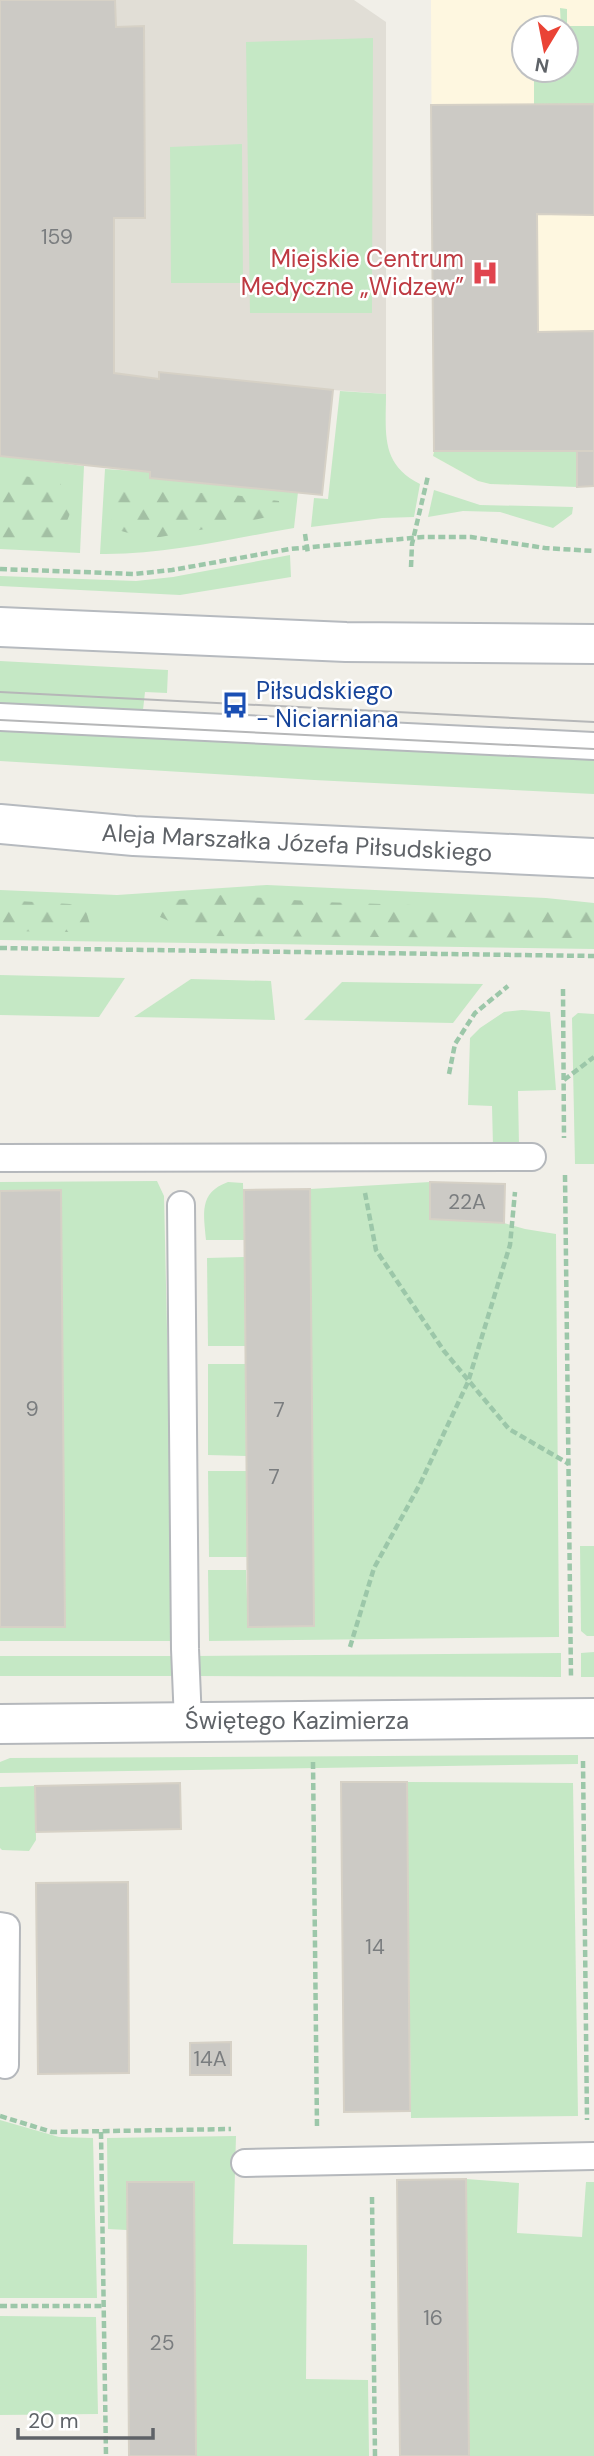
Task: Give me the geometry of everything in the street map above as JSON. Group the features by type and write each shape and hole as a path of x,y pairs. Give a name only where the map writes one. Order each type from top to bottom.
{"main road":[{"path":"0,627 346,642 594,644"},
{"name":"Aleja Marszałka Józefa Piłsudskiego","path":"0,824 134,836 594,858"},
{"name":"Świętego Kazimierza","path":"0,1724 588,1718"}],"lane":[{"path":"0,717 594,746"},
{"path":"0,1158 532,1157"},
{"path":"181,1205 188,1722"},
{"path":"0,1926 6,1927 5,2065"},
{"path":"245,2163 594,2156"}],"path":[{"path":"411,567 414,537 428,476"},
{"path":"306,534 307,551"},
{"path":"0,569 135,575 414,537 471,537 545,548 594,551"},
{"path":"0,948 594,956"},
{"path":"449,1074 454,1044 475,1013 508,986"},
{"path":"564,989 565,1150"},
{"path":"564,1080 594,1057"},
{"path":"565,1164 570,1677 588,1718 587,2123 590,2129"},
{"path":"364,1187 376,1250 444,1351 509,1429 569,1465"},
{"path":"350,1647 374,1568 420,1484 468,1382 510,1245 516,1191"},
{"path":"313,1721 317,2127 330,2127"},
{"path":"0,2116 52,2132 236,2129"},
{"path":"101,2132 106,2456"},
{"path":"372,2187 375,2456"},
{"path":"0,2306 104,2306"}],"shaded area":[{"path":"0,0 354,0 386,22 386,394 333,390 322,495 150,478 149,472 0,456"},
{"name":"Miejskie Centrum Medyczne „Widzew”","path":"431,0 594,0 594,486 490,484 478,481 433,456"}],"green space":[{"path":"560,8 567,9 567,14 560,14"},
{"path":"580,26 594,26 594,104 534,105 534,84 580,84"},
{"path":"373,38 372,313 250,313 246,42"},
{"path":"242,144 243,283 171,283 170,147"},
{"path":"340,391 386,394 386,434 392,457 407,476 420,484 414,517 311,527 314,498 328,499"},
{"path":"434,451 577,451 577,487 490,484 478,481 433,456"},
{"path":"0,456 84,466 80,553 0,549"},
{"path":"105,469 150,472 150,478 298,492 294,528 173,549 100,554"},
{"path":"0,472 60,482 71,511 59,541 0,539"},
{"path":"123,482 157,491 227,494 279,501 280,514 149,539 111,528 114,496"},
{"path":"434,490 480,505 573,507 572,514 553,528 500,512 463,511 428,517"},
{"path":"290,555 291,577 180,595 0,586 0,576 136,581 173,577"},
{"path":"0,661 168,670 167,693 145,692 143,710 0,703"},
{"path":"0,729 594,758 594,794 0,761"},
{"path":"267,885 546,898 594,903 594,949 0,940 0,890 117,895"},
{"path":"222,895 321,902 591,911 594,915 594,929 579,938 202,936 160,917 165,901"},
{"path":"0,900 70,904 86,911 90,924 69,932 0,931"},
{"path":"0,975 125,978 99,1017 0,1015"},
{"path":"191,979 271,981 275,1020 134,1017"},
{"path":"342,982 483,984 453,1023 304,1020"},
{"path":"504,1012 550,1012 556,1090 518,1091 519,1146 493,1146 492,1106 468,1105 470,1038"},
{"path":"578,1013 594,1014 594,1164 575,1164 572,1018"},
{"path":"157,1181 164,1196 174,1641 0,1641 0,1627 65,1626 61,1191 0,1191 0,1182"},
{"path":"228,1182 243,1183 244,1240 206,1240 204,1213 207,1198"},
{"path":"430,1182 431,1219 504,1223 556,1234 559,1637 209,1641 208,1570 246,1570 248,1627 314,1626 310,1189"},
{"path":"244,1257 245,1346 208,1346 207,1258"},
{"path":"208,1364 245,1364 246,1456 208,1455"},
{"path":"208,1471 246,1471 247,1557 209,1557"},
{"path":"580,1546 594,1546 594,1636 587,1636 581,1631"},
{"path":"594,1652 594,1677 581,1677 581,1653"},
{"path":"561,1653 561,1677 195,1676 195,1656"},
{"path":"0,1656 174,1656 175,1676 0,1676"},
{"path":"578,1755 578,1764 0,1773 0,1762 10,1758"},
{"path":"407,1782 573,1783 578,2116 411,2118"},
{"path":"35,1786 36,1840 29,1851 2,1850 0,1787"},
{"path":"0,2120 59,2137 93,2138 97,2298 0,2298"},
{"path":"236,2136 233,2244 307,2245 306,2379 368,2380 369,2456 196,2456 194,2182 127,2182 127,2230 108,2229 107,2138"},
{"path":"466,2179 519,2183 517,2233 582,2237 586,2182 594,2182 594,2456 469,2456"},
{"path":"0,2316 96,2317 98,2414 0,2415"}],"building":[{"path":"0,0 115,0 116,27 144,26 145,218 114,218 114,373 159,379 159,372 333,390 322,495 150,478 150,472 0,456"},
{"name":"Miejskie Centrum Medyczne „Widzew”","path":"594,104 594,215 537,214 538,332 594,331 594,451 434,451 431,105"},
{"path":"577,451 594,451 594,486 577,487"},
{"path":"430,1182 505,1184 504,1223 430,1219"},
{"path":"310,1189 314,1626 248,1627 244,1190"},
{"path":"61,1190 65,1627 0,1627 0,1191"},
{"path":"341,1782 407,1782 410,2111 344,2112"},
{"path":"180,1783 181,1829 36,1832 35,1786"},
{"path":"128,1882 129,2073 38,2074 36,1883"},
{"path":"231,2042 231,2075 190,2075 190,2043"},
{"path":"466,2179 469,2456 400,2456 397,2180"},
{"path":"127,2182 194,2182 196,2456 129,2456"}],"tram line":[{"path":"0,692 594,722"},
{"path":"0,720 594,749"}],"place":[{"name":"Miejskie Centrum Medyczne „Widzew”","path":"485,273"},
{"name":"Piłsudskiego - Niciarniana","path":"235,705"}]}
